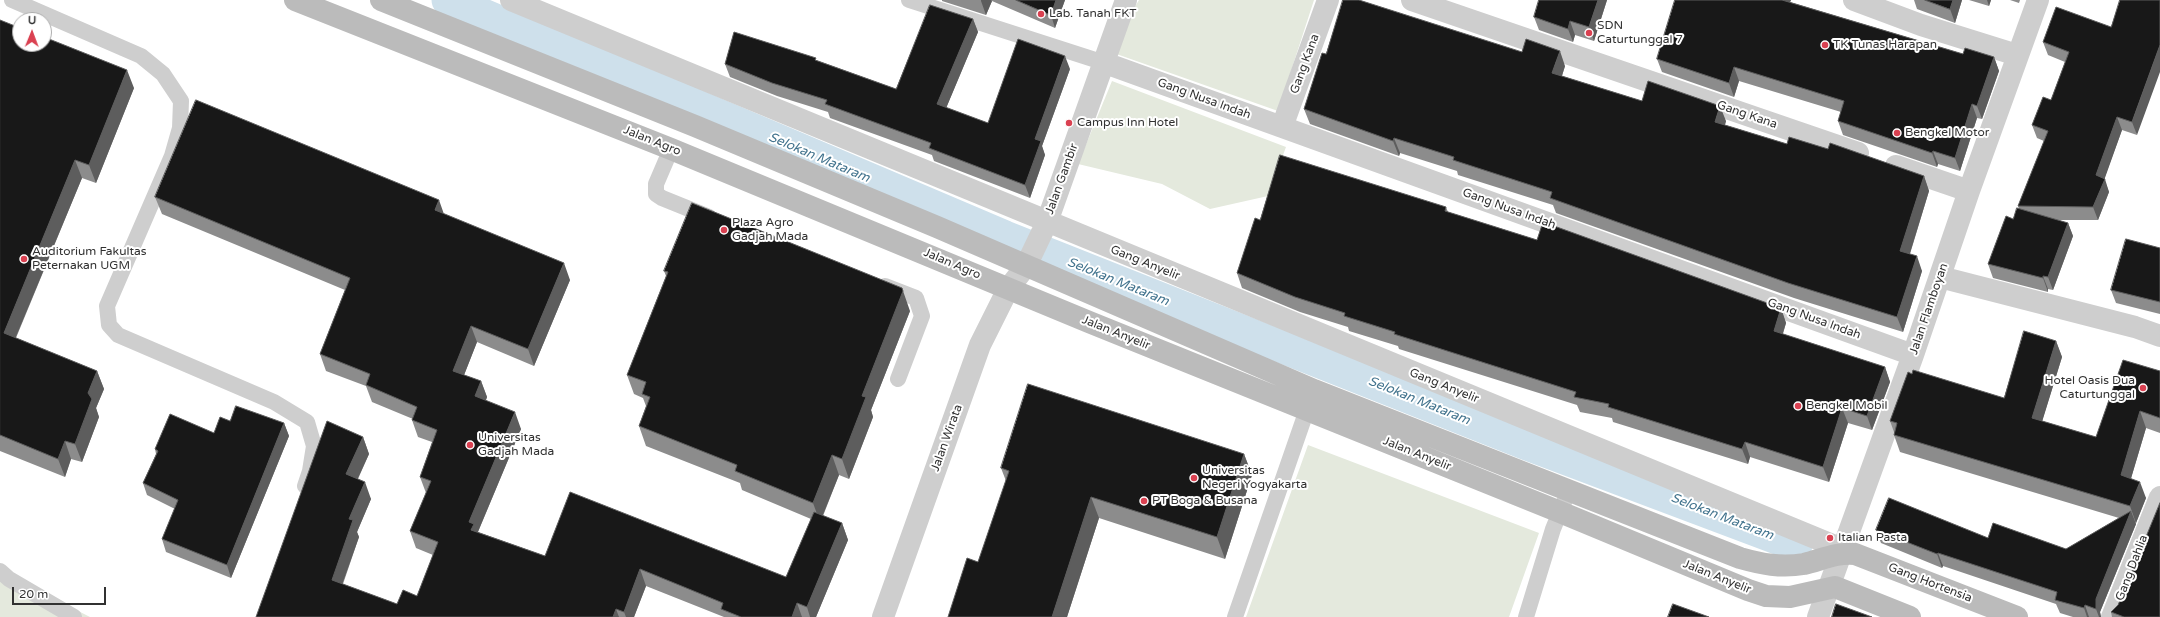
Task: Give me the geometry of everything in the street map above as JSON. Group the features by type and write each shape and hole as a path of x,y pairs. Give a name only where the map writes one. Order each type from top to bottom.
{"main road":[{"name":"Jalan Agro","path":"295,0 671,149 1008,289"},
{"path":"381,0 1029,261"},
{"name":"Jalan Anyelir","path":"1029,261 1311,400 1560,512 1766,596 1790,597 1829,587"},
{"name":"Jalan Anyelir","path":"1008,289 1311,400 1568,490 1740,558 1764,564 1785,566 1804,564 1841,552"},
{"name":"Gang Hortensia","path":"1841,552 1855,554 1866,558 2018,617"},
{"path":"1829,587 1843,589 1910,617"}],"street":[{"name":"Gang Anyelir","path":"511,0 1045,225 1841,552"},
{"name":"Jalan Gambir","path":"1029,261 1045,225 1105,63 1126,0"},
{"name":"Gang Kana","path":"1282,127 1328,0"},
{"name":"Gang Kana","path":"1412,0 1969,191"},
{"path":"1854,0 1921,25 2017,55"},
{"name":"Jalan Flamboyan","path":"1818,617 1913,355 1969,191 2038,0"},
{"name":"Gang Nusa Indah","path":"1105,63 1913,355"},
{"name":"Jalan Wirata","path":"883,617 980,345 1008,289 1029,261"},
{"path":"1940,277 2134,327 2160,336"},
{"name":"Gang Dahlia","path":"2112,617 2160,497"}],"lane":[{"path":"12,0 142,56 163,74 181,101 180,128 172,156 107,306 109,325 118,335 274,402 307,422 314,446 310,471 299,500"},
{"path":"909,0 1105,63"},
{"path":"671,149 656,184 656,194 662,198 720,221"},
{"path":"872,281 916,298 920,307 922,316 898,379"},
{"path":"1235,617 1311,400"},
{"path":"1526,617 1568,490"},
{"path":"0,571 8,579 74,617"}],"shaded area":[{"path":"1139,0 1314,0 1278,111 1108,51"},
{"path":"1112,81 1286,147 1268,196 1210,209 1162,184 1078,164"},
{"path":"1308,445 1539,533 1509,617 1246,617"},
{"path":"0,571 90,617 0,617"}],"building":[{"path":"1016,0 1056,0 1051,15"},
{"path":"1343,0 1359,0 1522,52 1526,39 1560,51 1552,73 1642,101 1648,81 1720,106 1715,122 1787,144 1789,137 1828,149 1830,143 1924,176 1900,251 1917,256 1897,317 1788,283 1550,198 1552,192 1453,160 1454,157 1394,138 1393,141 1304,109 1322,53 1326,54"},
{"path":"1539,0 1598,0 1589,27 1570,21 1568,29 1534,17"},
{"path":"1675,0 1782,0 1963,54 1965,48 1994,57 1977,106 1972,104 1955,158 1933,151 1932,153 1838,121 1844,101 1734,67 1729,83 1657,59"},
{"path":"1925,0 1953,0 1950,9"},
{"path":"2120,0 2160,0 2160,45 2132,122 2117,117 2096,175 2105,179 2093,207 2018,206 2048,131 2032,125 2043,97 2051,100 2069,52 2043,42 2056,7 2111,27"},
{"path":"930,5 973,19 937,104 988,123 1018,39 1065,56 1035,139 1041,141 1025,185 929,148 931,143 825,104 827,100 772,83 725,64 734,32 816,58 815,60 896,89"},
{"path":"0,20 12,25 12,52 52,52 52,40 127,70 89,165 75,160 4,333 97,371 88,393 92,399 75,444 65,441 58,459 0,435"},
{"path":"196,100 439,200 435,210 564,263 528,349 471,326 453,371 481,381 475,396 515,412 469,522 474,524 471,530 545,556 570,492 786,577 814,512 842,523 807,607 797,603 792,617 741,617 721,609 723,603 640,569 624,612 616,609 613,617 256,617 327,421 363,437 346,474 365,482 349,519 353,520 332,580 397,604 403,590 417,596 438,542 410,531 431,481 420,477 437,430 412,420 417,407 366,385 370,374 320,354 350,278 155,197"},
{"path":"1280,155 1446,207 1445,211 1537,240 1543,222 1781,308 1774,331 1885,367 1867,416 1842,408 1823,467 1745,442 1742,449 1608,407 1609,404 1574,397 1576,392 1394,334 1395,332 1344,316 1345,313 1295,297 1237,273 1255,218 1260,220"},
{"path":"692,203 902,288 903,291 862,396 866,397 842,459 832,455 813,503 735,471 737,465 639,426 650,397 642,394 646,382 627,375 668,272 664,271"},
{"path":"2017,208 2068,223 2048,277 2043,276 2043,278 1988,264 2006,216 2013,219"},
{"path":"2126,239 2160,248 2160,302 2111,290"},
{"path":"2024,331 2056,341 2032,418 2096,437 2123,360 2160,371 2160,418 2140,411 2121,475 2140,482 2130,506 1894,435 1897,423 1890,421 1908,372 1912,374 1913,370 2004,398"},
{"path":"1028,384 1244,454 1217,537 1091,497 1052,617 948,617 967,558 978,562 1009,471 1001,468"},
{"path":"236,406 284,423 227,565 162,539 178,500 143,483 158,451 155,449 170,414 214,433 220,417 230,421"},
{"path":"1889,498 1988,538 1993,523 2066,549 2131,511 2096,599 2096,609 2085,605 2084,608 2055,600 2057,592 1938,553 1937,554 1876,530"},
{"path":"2160,503 2160,617 2124,617 2111,612 2118,605"},
{"path":"1673,604 1709,617 1668,617"},
{"path":"1836,604 1872,617 1832,617"}],"waterway":[{"name":"Selokan Mataram","path":"448,0 1005,237 1527,444 1796,545"}],"place":[{"name":"Lab. Tanah FKT","path":"1041,14"},
{"name":"SDN Caturtunggal 7","path":"1589,33"},
{"name":"TK Tunas Harapan","path":"1825,45"},
{"name":"Campus Inn Hotel","path":"1069,123"},
{"name":"Bengkel Motor","path":"1897,133"},
{"name":"Plaza Agro Gadjah Mada","path":"724,230"},
{"name":"Auditorium Fakultas Peternakan UGM","path":"24,259"},
{"name":"Hotel Oasis Dua Caturtunggal","path":"2143,388"},
{"name":"Bengkel Mobil","path":"1798,406"},
{"name":"Universitas Gadjah Mada","path":"470,445"},
{"name":"Universitas Negeri Yogyakarta","path":"1194,478"},
{"name":"PT Boga & Busana","path":"1144,501"},
{"name":"Italian Pasta","path":"1830,538"}]}
